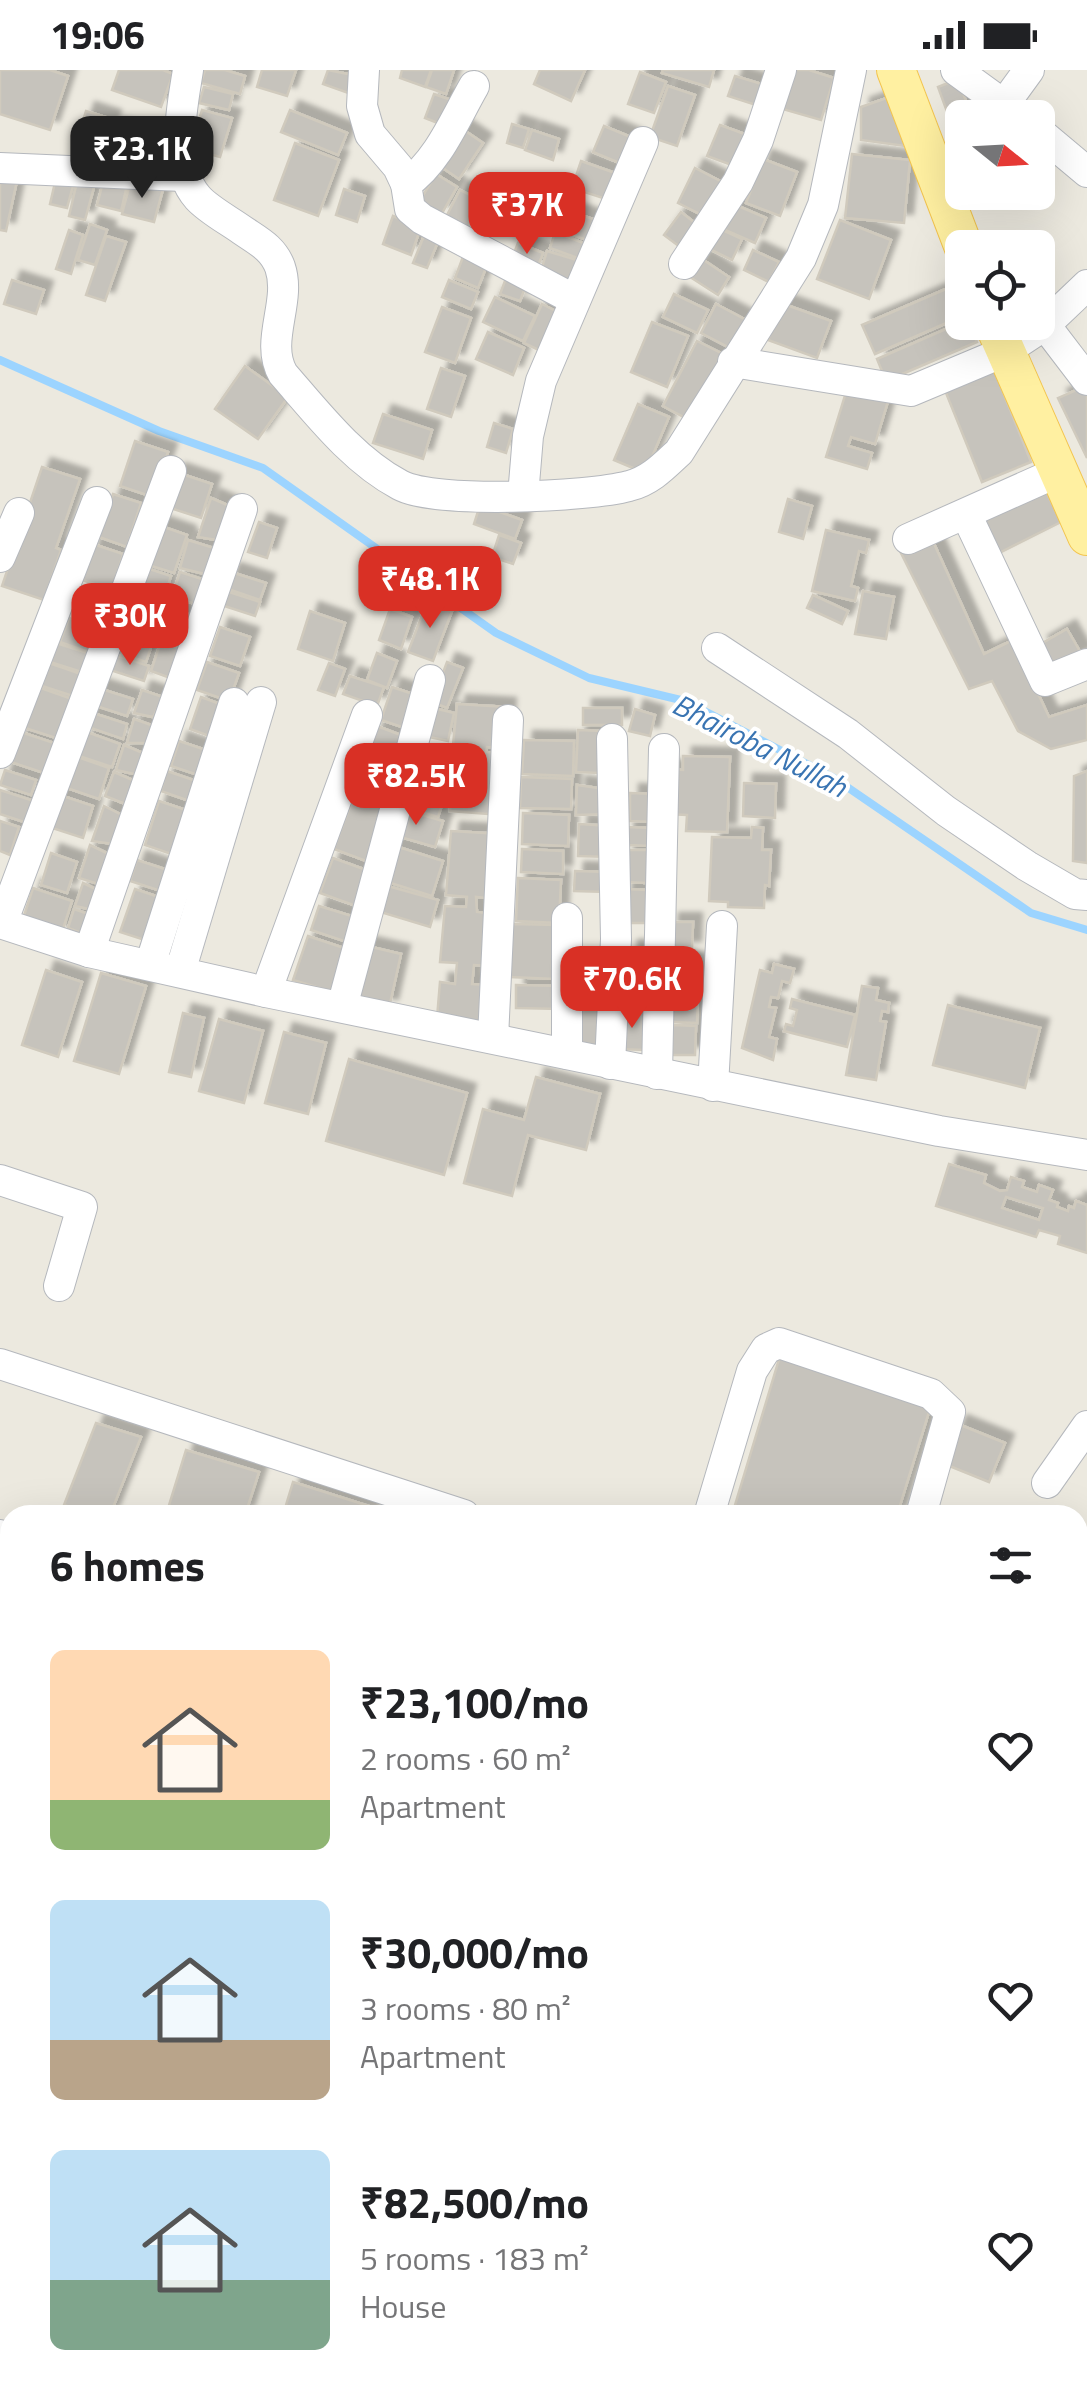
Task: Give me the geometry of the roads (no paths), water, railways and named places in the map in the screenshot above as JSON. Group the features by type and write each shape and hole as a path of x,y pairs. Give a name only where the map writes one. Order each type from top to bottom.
{"main road":[{"path":"896,70 957,230"},
{"path":"1000,340 1087,536"}],"street":[{"path":"188,70 180,118 183,176 199,199 272,251 282,271 283,297 276,362 364,461 402,487 440,496 523,496 630,486 657,474 679,452 801,258 823,206 851,70"},
{"path":"364,70 362,106 370,134 398,167 406,184 410,209 575,300"},
{"path":"684,264 738,182 758,140 781,70"},
{"path":"956,70 1000,100"},
{"path":"1018,100 1029,70"},
{"path":"406,184 419,175 442,143 474,86"},
{"path":"523,496 528,436 541,381 643,142"},
{"path":"1055,145 1087,172"},
{"path":"0,168 183,176"},
{"path":"1055,316 1087,286"},
{"path":"1055,338 1087,380"},
{"path":"733,362 911,391 994,340"},
{"path":"171,471 1,923 89,952 266,992 714,1086 1003,1143 1087,1154"},
{"path":"908,539 1058,472"},
{"path":"0,752 96,502"},
{"path":"89,952 242,509"},
{"path":"0,558 19,512"},
{"path":"966,514 1045,680 1087,664"},
{"path":"717,648 848,734 946,811 1027,866 1074,894 1087,895"},
{"path":"342,1007 430,680"},
{"path":"150,966 247,702 180,972"},
{"path":"266,992 367,715"},
{"path":"494,1038 508,720"},
{"path":"610,1064 616,939 612,739"},
{"path":"657,1074 664,749"},
{"path":"567,918 567,1054"},
{"path":"714,1086 722,926"},
{"path":"0,1180 82,1207 59,1286"},
{"path":"711,1505 752,1371 766,1349 778,1343 931,1394 944,1404 950,1412 924,1505"},
{"path":"0,1364 433,1505"},
{"path":"1047,1483 1087,1426"}],"waterway":[{"name":"Bhairoba Nullah","path":"0,360 159,431 263,468 496,633 589,678 685,701 834,778 1031,913 1087,930"}]}
